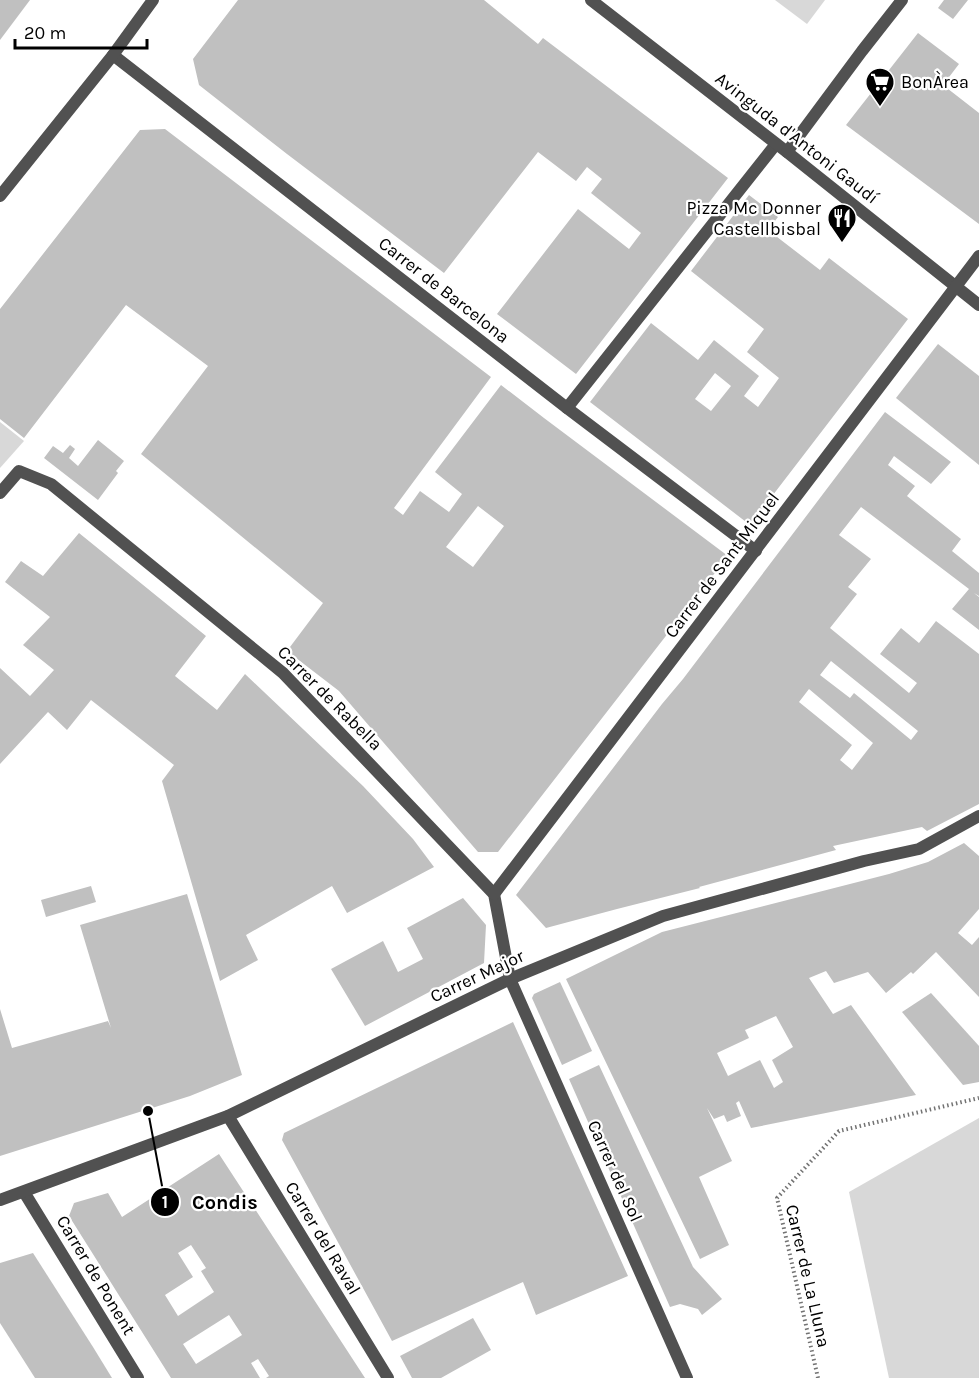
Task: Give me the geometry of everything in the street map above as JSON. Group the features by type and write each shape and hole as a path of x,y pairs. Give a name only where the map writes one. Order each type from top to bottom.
{"street":[{"path":"0,196 113,55 153,0"},
{"name":"Avinguda d'Antoni Gaudí","path":"591,0 979,305"},
{"path":"787,152 902,0"},
{"name":"Carrer de Barcelona","path":"113,55 567,408 756,551"},
{"path":"567,408 776,144"},
{"name":"Carrer de Sant Miquel","path":"494,894 979,256"},
{"name":"Carrer de Rabella","path":"0,493 19,471 51,484 283,673 494,894"},
{"name":"Carrer Major","path":"0,1200 228,1116 510,979 663,916 864,861 919,849 979,816"},
{"path":"494,894 510,979"},
{"name":"Carrer del Sol","path":"510,979 687,1378"},
{"name":"Carrer del Raval","path":"228,1116 388,1378"},
{"name":"Carrer de Ponent","path":"24,1191 138,1378"}],"path":[{"name":"Carrer de La Lluna","path":"818,1378 777,1198 839,1131 979,1098"}],"shaded area":[{"path":"775,0 825,0 807,24"},
{"path":"0,422 24,441 0,468"},
{"path":"979,1118 979,1378 889,1378 849,1192"}],"building":[{"path":"0,0 30,0 0,40"},
{"path":"238,0 484,0 538,44 543,38 728,178 576,374 497,314 578,209 629,249 641,233 591,193 602,179 587,167 576,181 538,152 444,273 199,85 193,59"},
{"path":"944,0 968,0 953,19 938,8"},
{"path":"918,33 959,64 943,85 979,113 979,224 846,125"},
{"path":"165,129 491,377 394,508 403,515 420,491 449,512 462,494 435,472 501,385 728,556 498,852 478,852 339,691 287,651 323,603 141,454 208,366 126,305 24,438 0,419 0,309 140,130","holes":["478,506 504,526 473,567 446,547"]},
{"path":"749,195 778,217 768,230 820,270 829,258 908,319 750,525 590,402 651,323 698,360 714,340 759,376 744,396 758,407 779,378 747,352 764,329 691,271","holes":["715,373 731,386 711,411 695,399"]},
{"path":"938,344 979,376 979,465 896,398"},
{"path":"885,412 951,462 931,484 894,456 888,465 915,486 907,496 961,539 952,551 979,573 979,596 974,593 979,597 979,630 952,609 969,589 861,507 839,535 871,559 848,587 857,594 830,628 909,693 917,683 880,654 901,628 919,643 936,621 979,654 979,804 927,831 922,827 833,846 836,850 546,928 516,895","holes":["831,661 918,731 911,740 854,693 850,698 820,675","809,689 873,743 852,770 840,760 852,745 799,702"]},
{"path":"98,440 124,461 98,500 44,458 53,446 63,453 70,445 75,449 69,458 78,466"},
{"path":"79,533 206,636 175,676 217,710 245,674 363,786 413,839 434,867 347,913 332,886 246,935 258,960 220,981 162,781 174,765 91,700 67,730 48,712 0,764 0,668 30,696 54,670 23,645 50,617 5,582 21,561 43,576"},
{"path":"964,843 979,856 979,909 958,933 972,945 979,937 979,997 936,952 913,974 911,972 886,993 868,972 834,983 826,971 809,978 833,1014 851,1005 916,1095 751,1128 739,1101 736,1103 741,1116 727,1122 724,1115 714,1119 707,1108 732,1161 699,1177 729,1245 700,1259 566,979 662,932 928,862","holes":["776,1016 793,1047 772,1060 783,1082 774,1088 760,1060 728,1076 717,1053 749,1038 745,1030"]},
{"path":"91,886 96,902 46,917 41,900"},
{"path":"187,894 242,1075 190,1096 0,1156 0,1009 12,1048 108,1021 111,1028 80,925"},
{"path":"463,898 486,925 484,963 365,1026 331,969 383,941 398,972 423,959 407,928"},
{"path":"560,982 592,1051 562,1065 532,998 534,994"},
{"path":"931,993 979,1046 979,1082 963,1085 902,1012"},
{"path":"513,1022 628,1276 536,1315 523,1282 392,1341 282,1140 284,1133"},
{"path":"599,1065 693,1267 722,1299 702,1315 698,1309 680,1304 670,1307 569,1079"},
{"path":"219,1154 365,1378 266,1378 269,1376 258,1359 251,1363 260,1378 171,1378 69,1216 74,1203 108,1193 122,1217","holes":["191,1245 206,1268 201,1271 214,1292 178,1316 165,1295 193,1277 178,1253","229,1315 242,1335 196,1364 183,1344"]},
{"path":"33,1253 112,1378 35,1378 0,1323 0,1263"},
{"path":"473,1318 491,1350 441,1378 412,1378 400,1356"}],"place":[{"name":"BonÀrea","path":"880,108"},
{"name":"Pizza Mc Donner Castellbisbal","path":"842,244"},
{"name":"Condis","path":"148,1111"}]}
